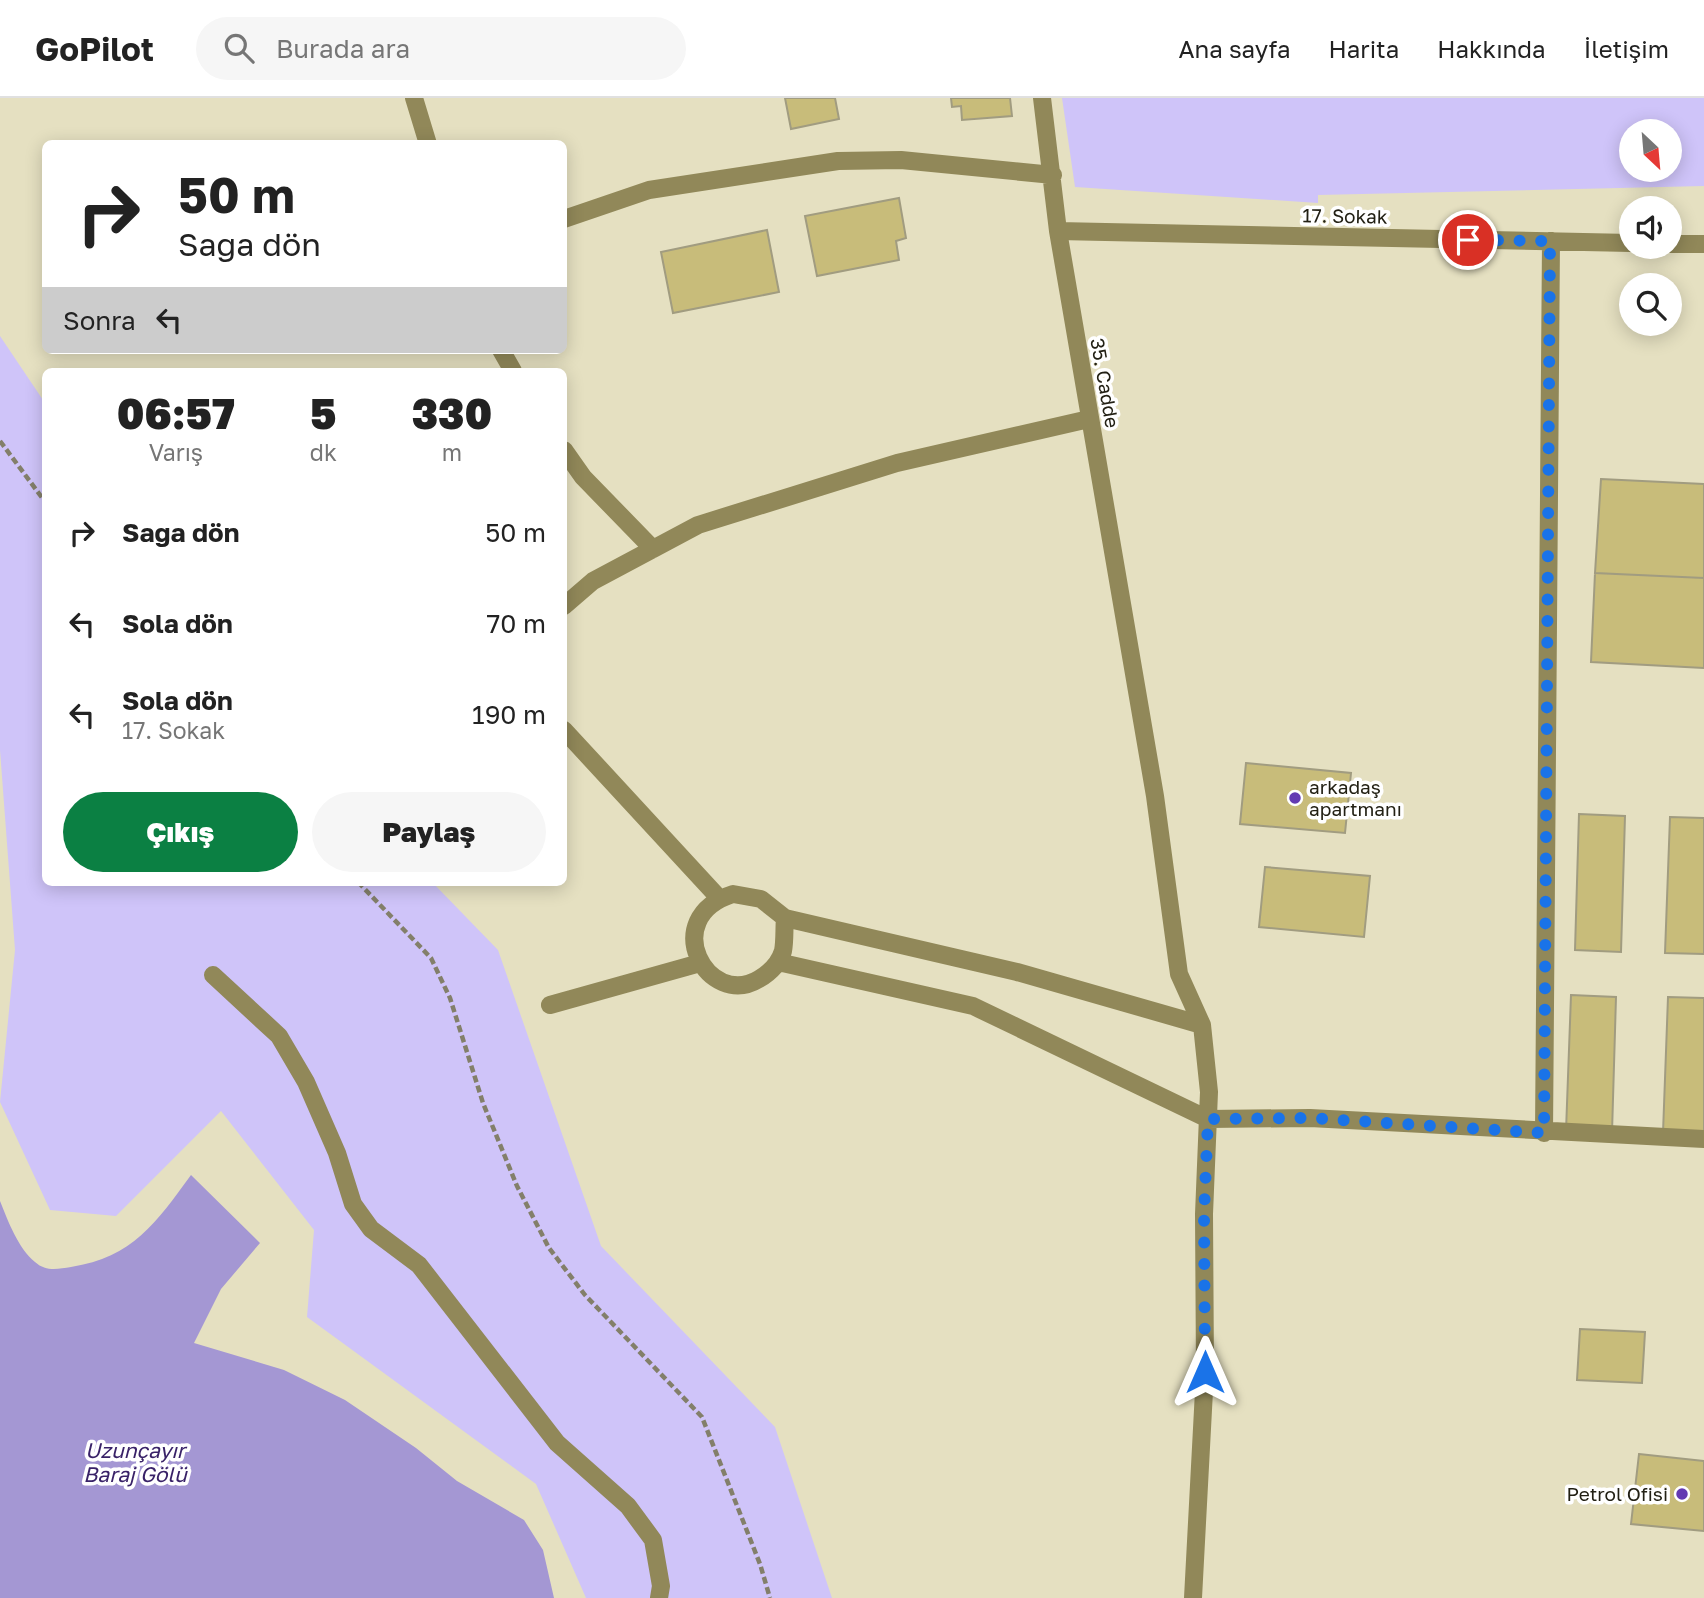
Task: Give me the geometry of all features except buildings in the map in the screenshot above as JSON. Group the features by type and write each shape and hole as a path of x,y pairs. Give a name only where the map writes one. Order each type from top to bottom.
{"street":[{"path":"414,98 427,140"},
{"name":"35. Cadde","path":"1042,98 1058,232 1155,796 1179,974 1202,1024 1209,1092 1204,1214 1205,1372 1193,1598"},
{"path":"567,218 649,190 838,161 935,162 1053,175"},
{"name":"17. Sokak","path":"1058,232 1619,243"},
{"path":"1544,1133 1550,241"},
{"path":"1682,244 1704,244"},
{"path":"567,603 593,580 698,525 897,463 1089,419"},
{"path":"567,454 583,478 653,549"},
{"path":"567,733 719,898"},
{"path":"785,918 783,948 778,962 769,974 755,982 740,985 710,975 700,963 694,948 694,933 703,912 719,898 747,894 761,899 785,918 1017,972 1202,1024"},
{"path":"778,962 973,1006 1208,1119 1310,1118 1544,1133 1704,1139"},
{"path":"550,1005 700,963"},
{"path":"213,975 279,1036 317,1106 337,1153 353,1204 371,1229 419,1265 557,1443 628,1506 653,1540 661,1586 659,1598"}],"path":[{"path":"0,441 42,498"},
{"path":"362,886 431,958 450,999 483,1102 517,1186 549,1248 585,1295 702,1417 760,1564 770,1598"}],"shaded area":[{"path":"1062,98 1704,98 1704,186 1318,195 1318,203 1075,187"},
{"path":"0,336 42,399 42,886 436,886 498,950 601,1246 775,1427 832,1598 586,1598 536,1484 307,1317 314,1230 221,1111 116,1216 50,1210 0,1102 15,950 0,750"}],"water":[{"name":"Uzunçayır Baraj Gölü","path":"191,1175 260,1243 221,1289 194,1343 284,1370 345,1400 416,1448 457,1481 524,1520 543,1550 554,1598 0,1598 0,1201 14,1234 29,1256 43,1267 61,1268 93,1262 127,1246 154,1223"}],"place":[{"name":"arkadaş apartmanı","path":"1295,798"},
{"name":"Petrol Ofisi","path":"1682,1494"}],"route":[{"path":"1205,1372 1204,1214 1208,1119 1310,1118 1544,1133 1550,241 1468,240"}]}
